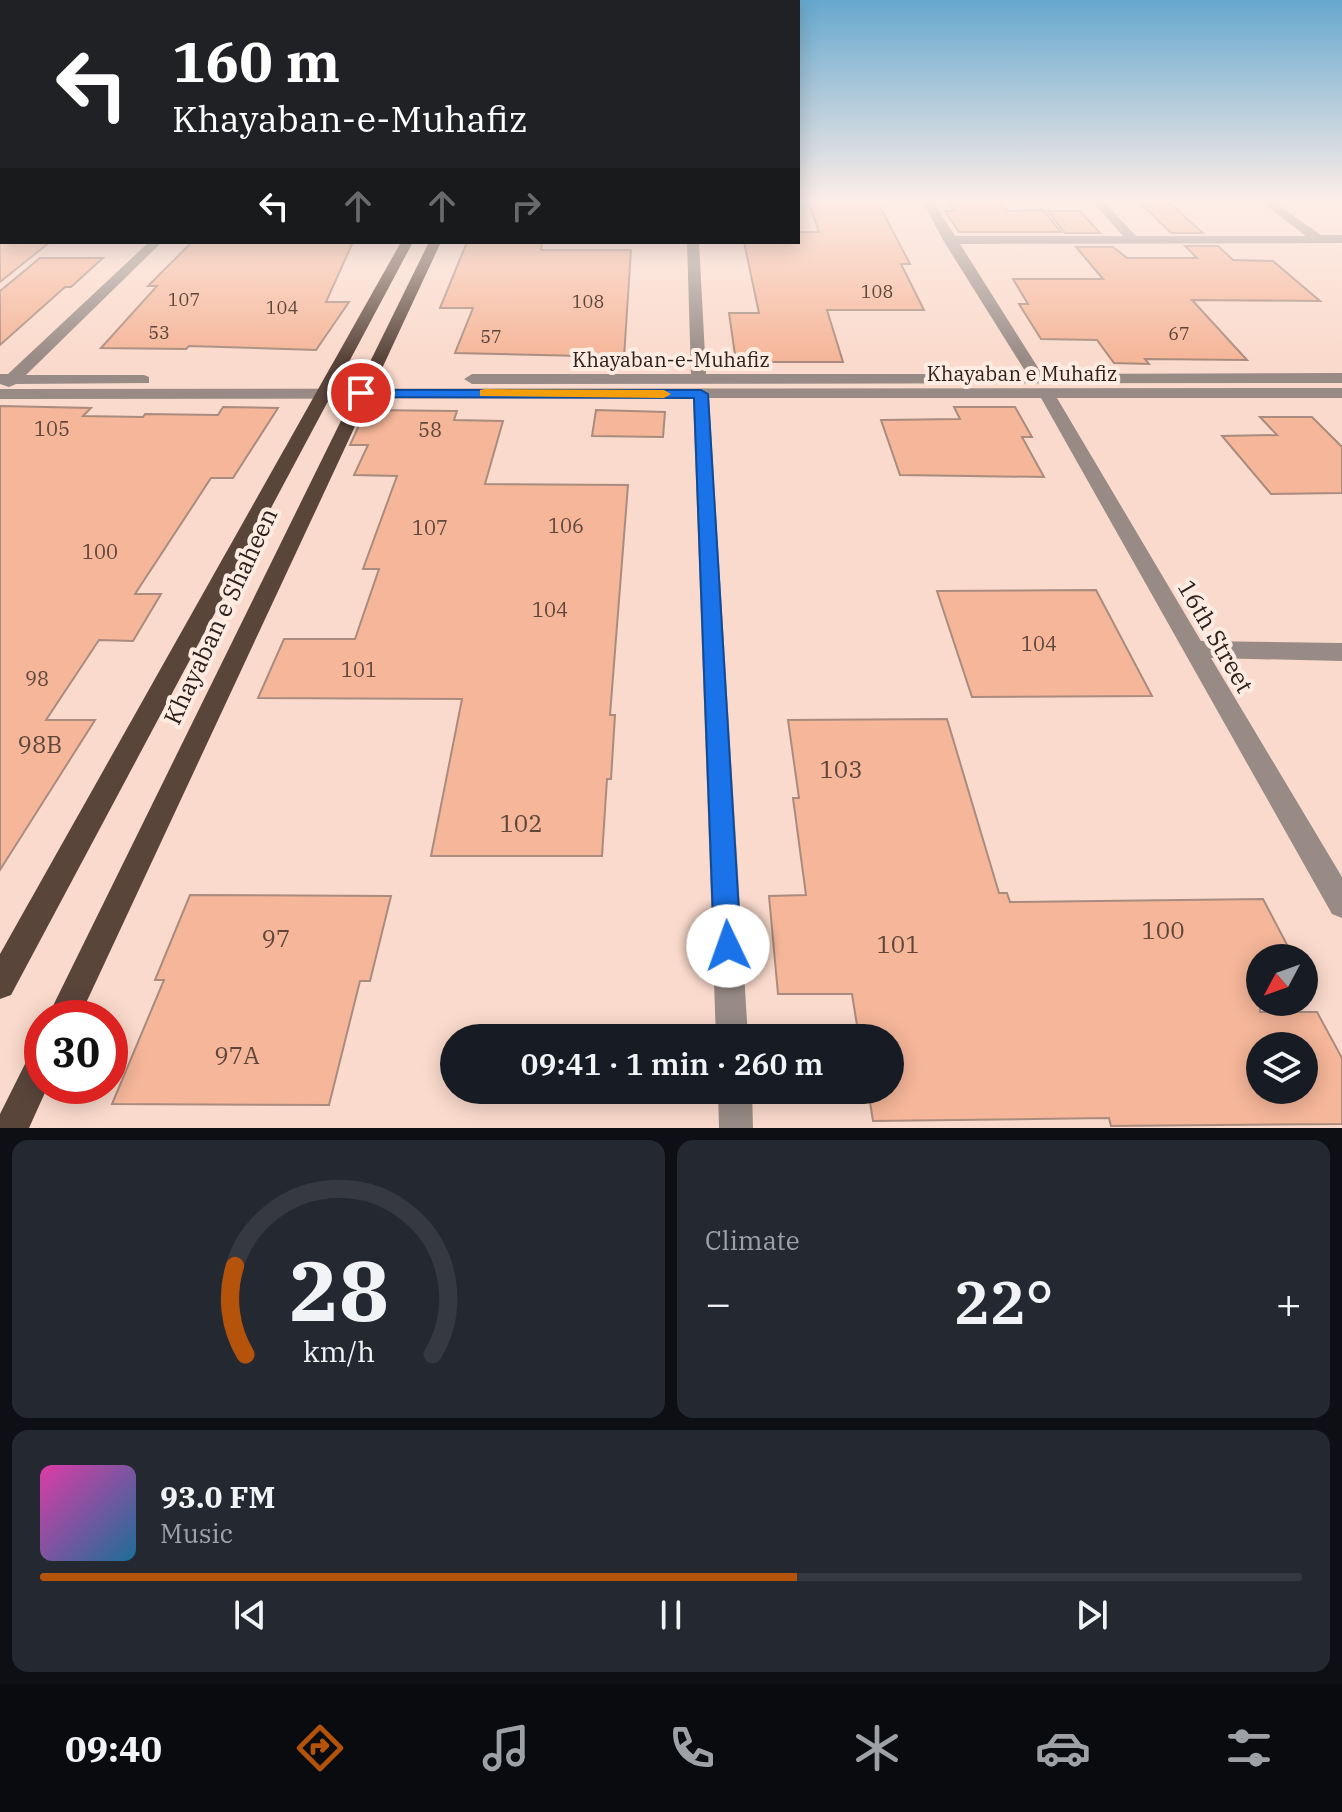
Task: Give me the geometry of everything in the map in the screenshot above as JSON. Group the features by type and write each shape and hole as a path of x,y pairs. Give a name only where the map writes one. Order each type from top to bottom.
{"main road":[{"name":"Khayaban e Shaheen","path":"0,984 401,253"},
{"name":"Khayaban e Shaheen","path":"72,1000 430,253"},
{"path":"11,1128 24,1101"}],"street":[{"path":"3,386 145,253"},
{"path":"694,253 731,1024"},
{"name":"16th Street","path":"957,253 1041,386 1342,904"},
{"path":"1041,386 1217,378 1342,378"},
{"path":"1217,378 1230,393"},
{"name":"Khayaban-e-Muhafiz","path":"3,386 700,386"},
{"name":"Khayaban e Muhafiz","path":"700,386 1041,386 1230,393 1342,393"},
{"path":"1194,649 1342,652"},
{"path":"735,1104 736,1128"}],"building":[{"path":"0,253 37,253 0,282"},
{"path":"181,253 348,253 326,302 349,302 316,350 189,346 186,349 101,348 157,286 148,286"},
{"path":"463,253 631,253 624,357 455,353 473,308 440,308"},
{"path":"746,253 904,253 910,264 901,264 924,310 827,310 843,362 736,362 729,313 759,313"},
{"path":"1081,253 1120,253 1127,258 1197,258 1192,253 1225,253 1233,260 1273,261 1320,301 1192,300 1247,360 1145,359 1149,364 1114,363 1097,340 1041,339 1019,304 1028,304 1013,279 1103,279"},
{"path":"40,258 103,258 0,345 0,291"},
{"path":"0,406 91,408 83,416 143,417 145,414 218,415 223,407 278,408 233,478 211,478 135,594 161,594 133,641 99,640 46,720 95,720 0,870"},
{"path":"954,407 1015,407 1032,437 1022,437 1044,477 900,475 881,420 960,419"},
{"path":"366,410 457,411 454,420 503,421 485,484 628,485 610,715 615,715 611,779 607,779 602,856 431,856 462,699 258,698 284,639 355,639 379,569 363,569 397,476 354,475 368,445 350,445"},
{"path":"596,410 665,412 663,437 592,436"},
{"path":"1260,417 1312,417 1342,447 1342,493 1271,494 1222,436 1277,435"},
{"path":"1096,590 1152,696 972,697 937,591"},
{"path":"947,719 999,893 1007,893 1010,902 1263,899 1287,944 1246,944 1246,1016 1318,1014 1342,1058 1342,1124 1111,1126 1109,1118 873,1121 870,1104 904,1104 904,1024 857,1024 852,994 778,994 769,896 806,895 793,798 799,798 788,720"},
{"path":"190,895 391,896 370,981 360,981 329,1105 112,1104 128,1104 128,1066 164,980 155,980"}],"slow traffic":[{"path":"485,393 664,394"}],"route":[{"path":"361,393 701,394 728,946"}]}
